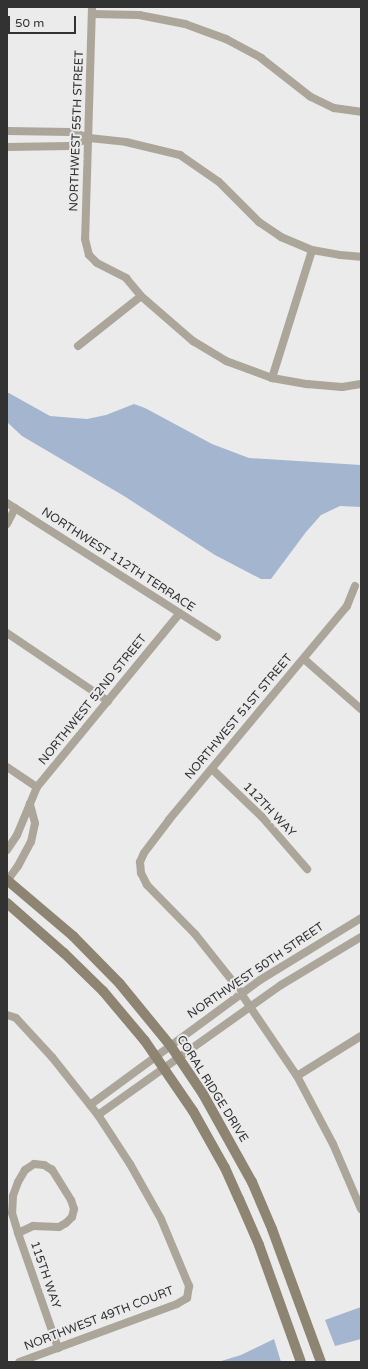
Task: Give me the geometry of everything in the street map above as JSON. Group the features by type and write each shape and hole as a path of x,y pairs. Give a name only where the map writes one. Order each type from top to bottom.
{"main road":[{"name":"CORAL RIDGE DRIVE","path":"7,880 96,959 142,1009 179,1057 213,1110 252,1182 272,1229 321,1362"},
{"path":"7,903 59,949 103,991 156,1055 209,1139 239,1199 259,1245 301,1362"}],"street":[{"path":"92,10 185,24 226,39 261,58 311,97 334,108 361,112"},
{"name":"NORTHWEST 55TH STREET","path":"92,10 85,239 89,255 97,263 126,278 142,296"},
{"path":"7,131 71,132 89,138 126,142 180,155 219,182 259,222 281,237 312,250 340,255 361,256"},
{"path":"7,147 70,146 89,138"},
{"path":"272,378 312,250"},
{"path":"78,346 142,296 193,341 226,361 272,378 308,384 342,387 361,384"},
{"name":"NORTHWEST 112TH TERRACE","path":"7,503 217,637"},
{"path":"7,524 15,508"},
{"name":"NORTHWEST 51ST STREET","path":"241,993 195,934 147,885 141,873 140,862 144,852 169,820 348,606 355,586"},
{"name":"NORTHWEST 52ND STREET","path":"7,850 17,835 37,787 180,613"},
{"path":"7,633 108,701"},
{"path":"304,659 361,709"},
{"path":"7,767 37,787"},
{"name":"112TH WAY","path":"212,769 262,816 307,869"},
{"path":"7,880 31,842 35,823 30,804"},
{"path":"17,835 31,842"},
{"name":"NORTHWEST 50TH STREET","path":"90,1105 170,1044 241,993 287,962 361,918"},
{"path":"7,1015 16,1018 52,1057 98,1115 250,1006 333,953 361,938"},
{"path":"241,993 297,1076 333,1144 361,1210"},
{"path":"297,1076 361,1036"},
{"name":"NORTHWEST 49TH COURT","path":"19,1362 178,1304 187,1298 189,1286 161,1219 130,1164 98,1115"},
{"name":"115TH WAY","path":"18,1233 33,1226 59,1227 72,1217 74,1208 71,1200 52,1170 44,1165 34,1164 25,1170 18,1182 13,1196 12,1213 18,1233 58,1348"}],"water":[{"path":"7,392 50,416 87,419 106,415 134,404 145,408 212,444 249,458 361,465 361,507 340,506 321,515 306,532 271,579 261,579 215,555 124,496 22,436 7,422"},
{"path":"361,1307 361,1339 335,1346 325,1320"},
{"path":"274,1339 281,1362 218,1362 241,1355"}]}
